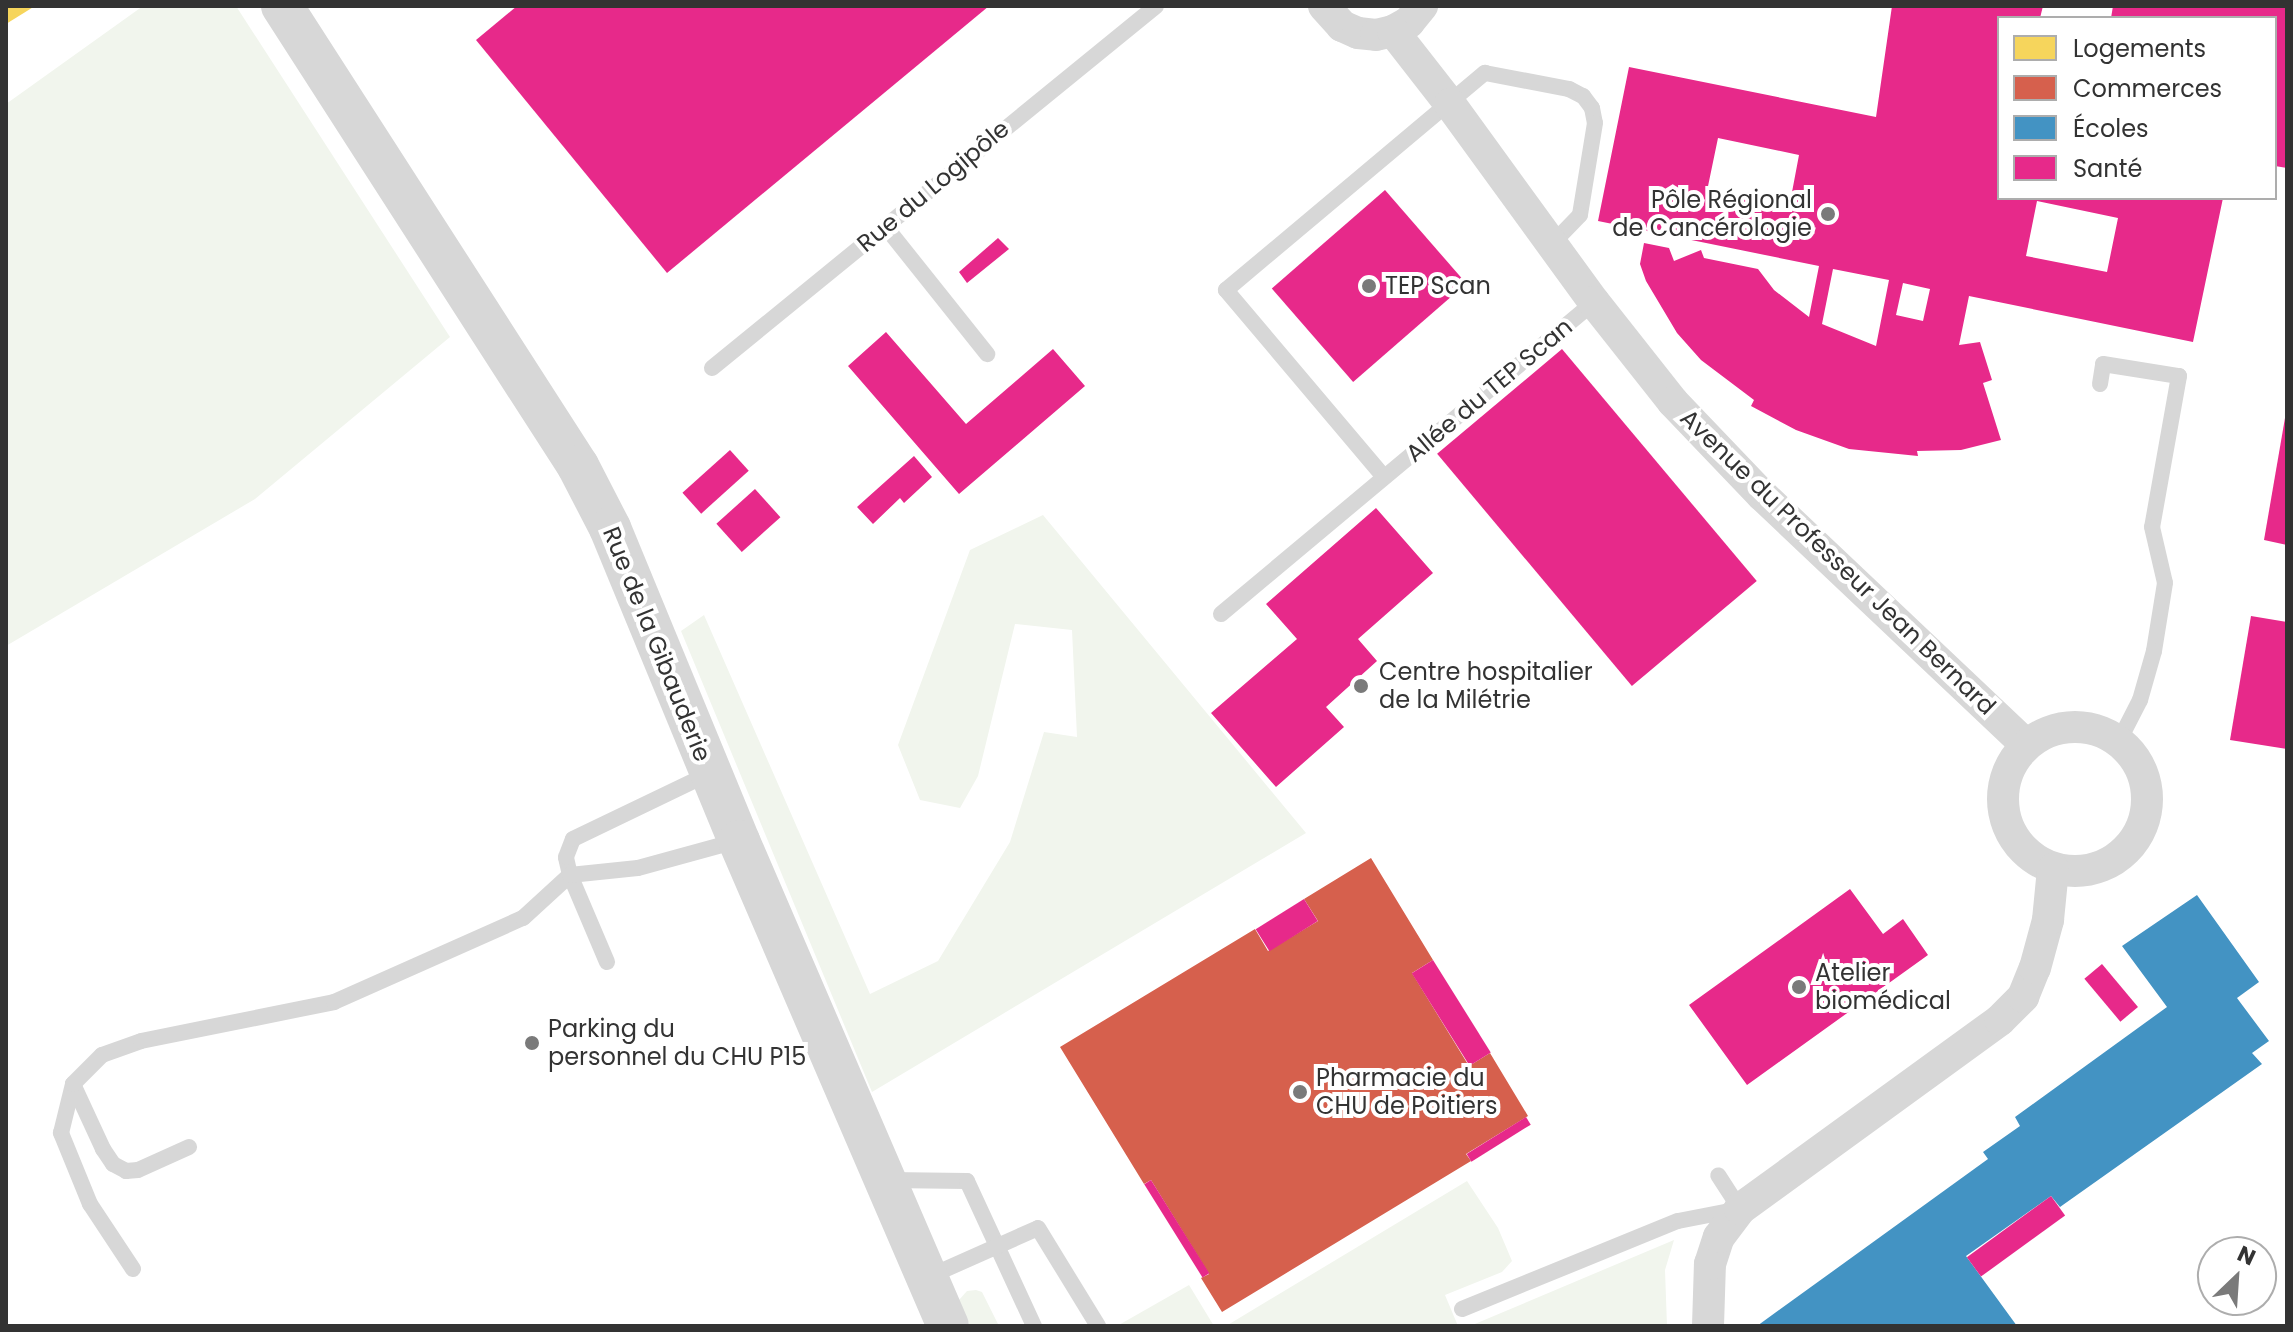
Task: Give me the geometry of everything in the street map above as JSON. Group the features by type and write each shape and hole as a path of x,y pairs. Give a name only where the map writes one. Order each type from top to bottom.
{"street":[{"name":"Rue de la Gibauderie","path":"282,6 578,466 610,528 710,773 948,1326"},
{"path":"1324,6 1342,26 1358,33 1393,31 1409,22 1422,6"},
{"name":"Avenue du Professeur Jean Bernard","path":"1393,31 1594,302 1673,402 1762,495 2026,745"},
{"path":"2072,727 2101,731 2119,741 2135,757 2145,778 2148,799 2145,822 2135,842 2118,858 2098,868 2076,872 2053,869 2026,853 2006,823 2004,781 2013,761 2026,745 2043,734 2072,727"},
{"path":"1708,1326 1710,1264 1719,1237 1740,1209 2000,1020 2023,997 2035,968 2048,920 2053,869"}],"lane":[{"name":"Rue du Logipôle","path":"712,368 1156,6"},
{"path":"1384,477 1226,290 1485,73 1569,89 1583,96 1592,108 1595,123 1580,215 1552,244"},
{"path":"885,226 987,354"},
{"name":"Allée du TEP Scan","path":"1221,614 1594,302"},
{"path":"2100,384 2103,364 2179,376 2152,527 2165,583 2149,676 2119,741"},
{"path":"607,962 570,875 566,857 573,839 585,830 710,773"},
{"path":"133,1269 90,1204 61,1133 73,1084 102,1055 141,1041 334,1002 523,918 570,875 638,868 739,841"},
{"path":"73,1084 113,1164 126,1171 138,1170 189,1147"},
{"path":"1462,1309 1678,1221 1740,1209 1718,1175"},
{"path":"884,1180 967,1181 1034,1326"},
{"path":"926,1277 1038,1228 1098,1326"}],"shaded area":[{"path":"143,6 236,6 450,337 255,499 6,646 6,104"},
{"path":"1043,515 1306,833 872,1092 681,631 704,615 870,994 938,961 1010,842 1044,732 1077,737 1072,630 1015,624 978,776 960,808 920,800 898,745 970,550"},
{"path":"1467,1181 1498,1228 1512,1261 1502,1272 1445,1295 1458,1326 1226,1326"},
{"path":"1674,1240 1665,1270 1667,1326 1470,1326"},
{"path":"1189,1285 1214,1326 1117,1326"},
{"path":"967,1291 982,1292 999,1326 970,1326 959,1300"}],"building: Logements":[{"path":"6,6 35,6 6,24"}],"building: Commerces":[{"name":"Pharmacie du CHU de Poitiers","path":"1371,858 1433,960 1412,973 1469,1066 1490,1053 1528,1116 1466,1154 1471,1161 1222,1312 1201,1278 1209,1274 1151,1180 1144,1184 1060,1047 1255,929 1268,951 1318,921 1304,899"}],"building: Écoles":[{"path":"2197,895 2259,982 2237,998 2269,1041 2252,1053 2262,1064 2060,1207 2051,1196 1966,1256 2017,1326 1757,1326 1988,1159 1983,1152 2020,1126 2015,1117 2167,1007 2122,946"}],"building: Santé":[{"path":"517,6 989,6 667,273 476,40"},
{"path":"1892,6 2043,6 2040,16 1997,16 1997,200 2223,200 2193,342 1969,296 1959,345 1980,342 1992,380 1983,383 2001,440 1961,450 1917,451 1918,456 1849,449 1796,430 1751,406 1754,400 1701,360 1677,333 1646,281 1640,264 1644,243 1669,248 1674,261 1701,250 1704,258 1758,269 1774,290 1809,317 1819,266 1598,221 1629,67 1876,117","holes":["1718,138 1799,155 1789,208 1707,191","2037,201 2118,218 2107,272 2026,256","1833,269 1889,280 1876,346 1822,324","1903,283 1930,289 1923,321 1896,315"]},
{"path":"2113,6 2287,6 2287,168 2277,166 2277,16 2111,16"},
{"name":"TEP Scan","path":"1385,190 1466,284 1353,382 1272,288"},
{"path":"998,238 1009,249 967,283 959,272"},
{"path":"886,332 966,424 1053,349 1085,386 959,494 848,366"},
{"path":"1562,349 1757,581 1632,686 1437,454"},
{"path":"2287,418 2287,545 2264,540"},
{"path":"730,450 749,471 701,514 682,493"},
{"path":"914,456 932,477 904,503 900,498 873,524 857,507"},
{"path":"755,489 780,517 742,552 716,524"},
{"path":"1376,508 1433,573 1358,639 1377,661 1326,707 1344,727 1276,787 1211,713 1297,639 1266,604"},
{"path":"2251,616 2287,622 2287,749 2230,740"},
{"name":"Atelier biomédical","path":"1850,889 1883,934 1903,919 1928,955 1747,1085 1689,1005"},
{"path":"1304,899 1318,921 1269,951 1256,929"},
{"path":"1433,960 1491,1052 1470,1066 1412,973"},
{"path":"2102,964 2138,1007 2120,1022 2084,979"},
{"path":"1526,1117 1531,1125 1471,1162 1467,1154"},
{"path":"1151,1180 1209,1273 1203,1278 1144,1184"},
{"path":"2051,1196 2065,1215 1981,1277 1967,1257"}],"place":[{"name":"Pôle Régional de Cancérologie","path":"1828,214"},
{"name":"TEP Scan","path":"1369,286"},
{"name":"Centre hospitalier de la Milétrie","path":"1361,686"},
{"name":"Atelier biomédical","path":"1799,987"},
{"name":"Parking du personnel du CHU P15","path":"532,1043"},
{"name":"Pharmacie du CHU de Poitiers","path":"1300,1092"}]}
